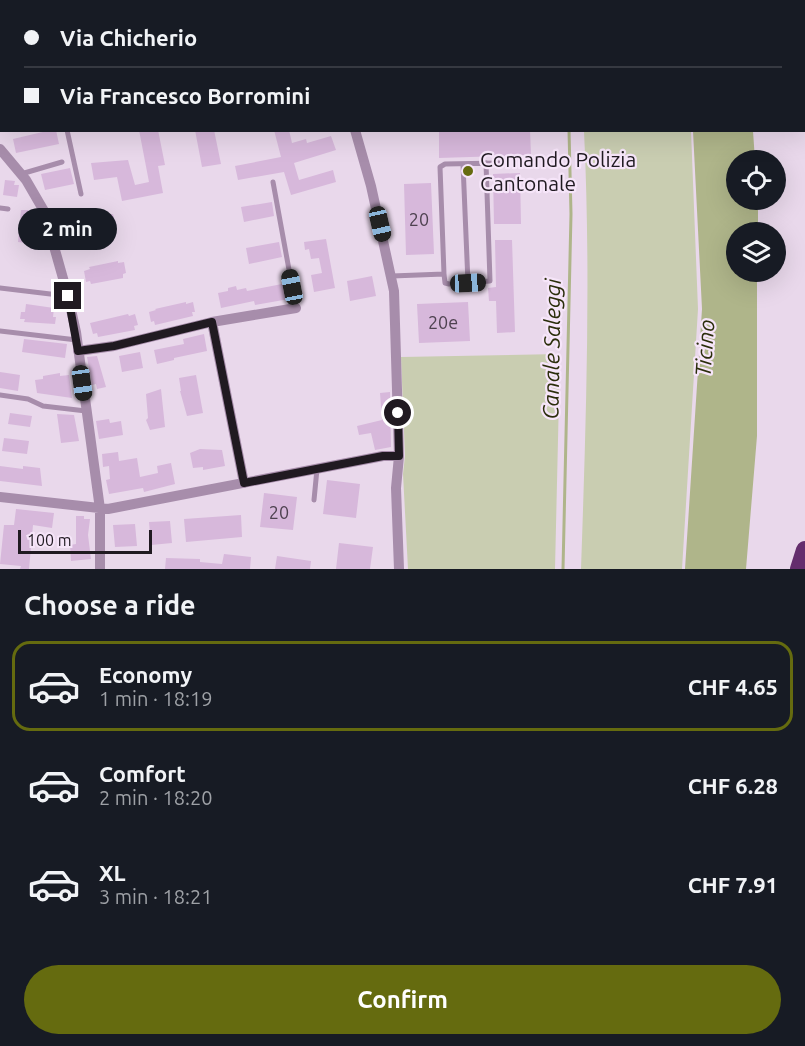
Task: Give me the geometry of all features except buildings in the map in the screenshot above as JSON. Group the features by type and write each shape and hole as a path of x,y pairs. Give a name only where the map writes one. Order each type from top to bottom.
{"highway":[{"path":"799,569 805,550"}],"street":[{"path":"356,132 392,276 399,456 396,488 399,569"},
{"path":"0,149 21,174 44,212 68,296 100,509 100,569"},
{"path":"77,346 114,346 212,322 296,308"},
{"path":"212,322 244,483"},
{"path":"0,497 108,509 316,468 383,456 399,456"}],"lane":[{"path":"67,132 81,194"},
{"path":"21,174 62,162"},
{"path":"486,163 490,279 486,282 447,284 444,274 440,167 444,164 463,164 486,163 499,163"},
{"path":"463,164 468,283"},
{"path":"273,182 296,308"},
{"path":"0,208 8,209"},
{"path":"392,276 444,274"},
{"path":"0,288 68,296"},
{"path":"0,331 77,346"},
{"path":"0,395 28,399 43,406 87,411"},
{"path":"314,500 316,468"}],"shaded area":[{"path":"584,132 691,132 698,309 682,569 581,569 586,404"},
{"path":"693,132 753,132 754,150 726,150 726,210 758,210 758,222 726,222 726,282 757,282 757,436 746,569 685,569 702,309"},
{"path":"560,354 555,569 408,569 403,474 405,456 401,357"}],"waterway":[{"name":"Canale Saleggi","path":"563,569 571,214 569,132"}],"place":[{"name":"Comando Polizia Cantonale","path":"468,171"}],"route":[{"path":"68,296 78,351 114,346 212,322 244,483 383,456 399,456 398,413"}],"water label":[{"name":"Ticino","path":"704,348"}]}
